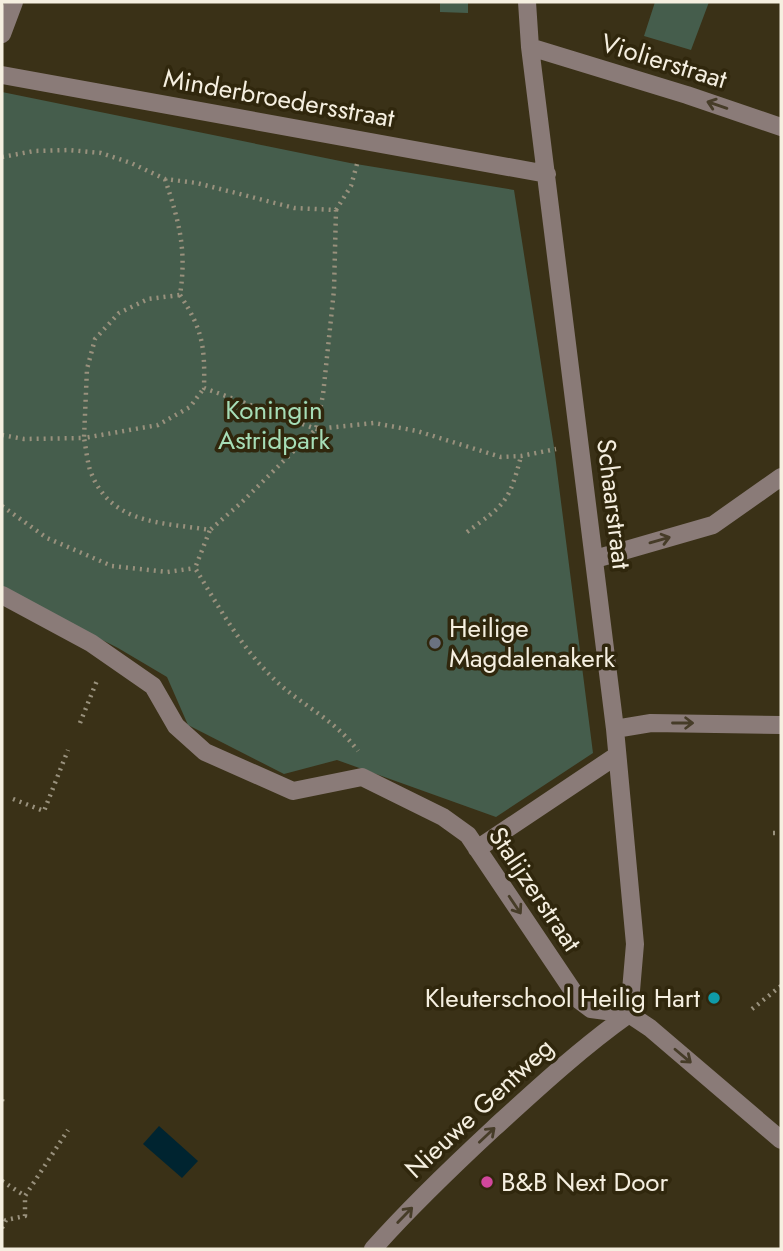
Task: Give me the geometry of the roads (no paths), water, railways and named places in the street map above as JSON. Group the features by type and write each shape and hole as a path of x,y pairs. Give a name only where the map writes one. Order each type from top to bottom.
{"street":[{"path":"2,34 14,2"},
{"name":"Schaarstraat","path":"527,2 530,47 615,729 635,944 629,1014"},
{"name":"Violierstraat","path":"530,47 781,127"},
{"name":"Minderbroedersstraat","path":"2,75 547,174"},
{"path":"595,559 713,524 781,477"},
{"name":"Stalijzerstraat","path":"2,595 108,653 153,686 176,726 205,752 293,791 362,776 443,817 468,835 579,1000 590,1009 629,1014"},
{"path":"615,729 651,723 781,724"},
{"path":"477,849 616,756"},
{"path":"629,1014 650,1028 781,1140"},
{"name":"Nieuwe Gentweg","path":"373,1249 437,1181 533,1092 586,1044 629,1014"}],"water":[{"path":"159,1126 198,1161 182,1178 143,1144"}],"place":[{"name":"Heilige Magdalenakerk","path":"435,643"},
{"name":"Kleuterschool Heilig Hart","path":"714,998"},
{"name":"B&B Next Door","path":"487,1182"}],"park label":[{"name":"Koningin Astridpark","path":"274,425"}]}
